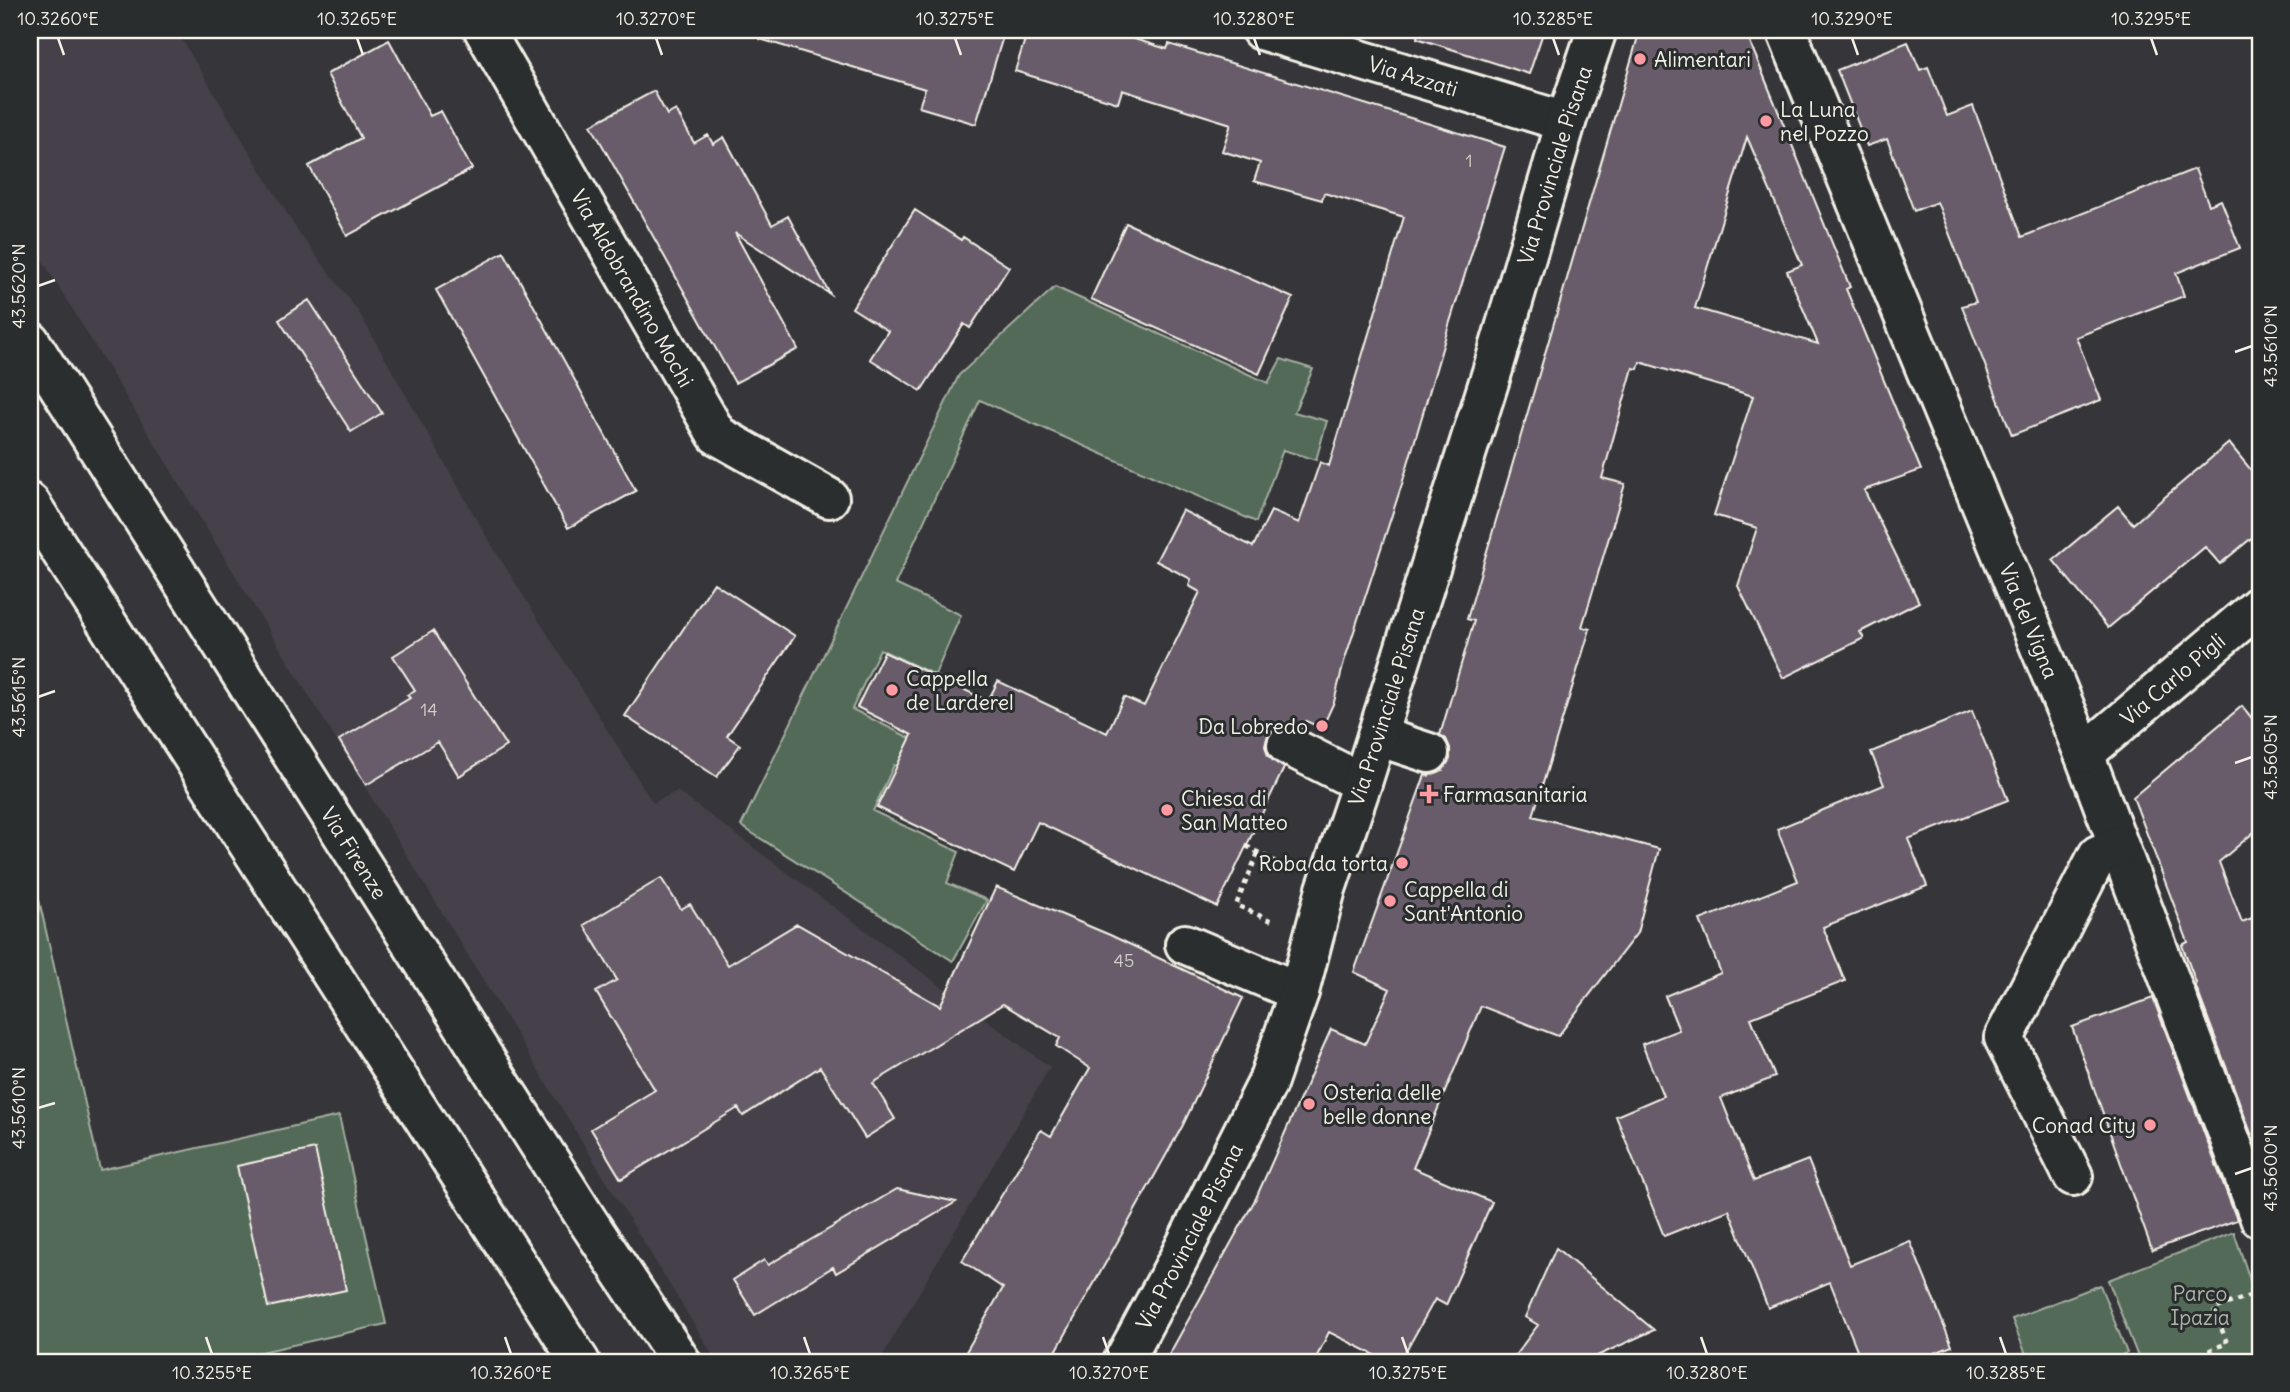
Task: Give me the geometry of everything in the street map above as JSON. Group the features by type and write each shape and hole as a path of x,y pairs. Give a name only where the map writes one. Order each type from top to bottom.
{"street":[{"name":"Via Aldobrandino Mochi","path":"484,30 718,435 829,498"},
{"name":"Via Azzati","path":"1261,30 1566,122"},
{"name":"Via Provinciale Pisana","path":"1123,1362 1267,1084 1299,992 1326,889 1493,369 1566,122 1597,30"},
{"name":"Via del Vigna","path":"1786,30 2084,754 2260,1217"},
{"name":"Via Firenze","path":"30,341 579,1208 681,1362"},
{"path":"30,503 580,1362"},
{"name":"Via Carlo Pigli","path":"2084,754 2260,605"},
{"path":"1377,736 1429,753"},
{"path":"1287,745 1362,783"},
{"path":"2073,1176 2004,1038 2098,855 2118,846"},
{"path":"1185,944 1299,992"}],"path":[{"path":"1246,846 1283,866"},
{"path":"1258,853 1236,905 1281,925"},
{"path":"2181,1362 2227,1343 2214,1309 2260,1292"}],"shaded area":[{"path":"30,30 176,30 297,230 358,311 488,539 653,803 677,791 1050,1067 879,1362 717,1362 30,240"}],"green space":[{"path":"1055,287 1268,383 1281,359 1313,369 1294,412 1327,421 1316,460 1283,450 1256,522 980,400 895,584 961,615 935,675 880,649 852,709 956,761 944,787 894,765 873,811 959,852 947,883 987,900 953,961 741,826 959,375"},
{"path":"30,860 100,1170 339,1116 386,1324 217,1362 30,1362"},
{"name":"Parco Ipazia","path":"2234,1232 2260,1310 2260,1362 2125,1362 2138,1357 2108,1280"},
{"path":"2100,1285 2127,1353 2103,1362 2029,1362 2012,1319"}],"building":[{"path":"761,30 1005,30 976,124 919,107 925,89 760,39"},
{"path":"1028,30 1105,30 1167,49 1169,44 1505,147 1402,484 1344,662 1334,702 1322,728 1306,721 1303,728 1285,723 1275,727 1268,735 1265,746 1268,756 1284,768 1217,907 1038,822 1014,872 877,807 912,735 857,707 884,652 988,701 998,681 1107,733 1124,697 1144,706 1200,592 1189,586 1191,579 1156,561 1182,510 1253,547 1271,511 1299,523 1320,462 1329,466 1404,217 1324,193 1322,200 1254,181 1260,163 1222,151 1231,124 1122,90 1118,103 1015,71"},
{"path":"1418,30 1544,30 1529,74 1417,38"},
{"path":"1640,30 1745,30 1850,287 1846,289 1921,470 1864,490 1919,602 1860,632 1864,638 1783,678 1738,586 1757,528 1714,515 1753,396 1640,362 1638,369 1633,368 1602,478 1625,484 1582,627 1590,629 1533,816 1659,849 1637,933 1558,1036 1481,1006 1413,1168 1492,1202 1446,1305 1435,1299 1400,1362 1389,1362 1329,1332 1314,1362 1165,1362 1256,1198 1331,1029 1365,1044 1390,989 1354,972 1425,775 1443,770 1450,759 1450,748 1446,739 1440,735 1474,621 1467,619","holes":["1747,137 1802,265 1787,271 1818,344 1695,308"]},
{"path":"389,40 430,116 441,111 472,169 347,236 309,166 361,138 327,74"},
{"path":"1908,42 1920,70 1928,67 1947,116 1973,106 2022,237 2195,169 2209,205 2221,200 2240,248 2176,273 2184,296 2076,337 2101,400 2012,435 1962,306 1976,302 1937,202 1914,211 1887,139 1867,146 1837,70"},
{"path":"654,91 667,115 676,110 694,143 708,135 713,144 724,137 772,225 788,216 830,294 735,233 798,349 735,383 591,125"},
{"path":"915,210 1009,267 970,328 964,324 921,391 870,359 888,331 852,308"},
{"path":"1126,223 1293,298 1259,374 1091,299"},
{"path":"504,252 636,491 568,528 436,290"},
{"path":"309,300 382,413 351,432 279,320"},
{"path":"2229,443 2260,481 2260,531 2220,564 2205,547 2108,628 2053,560 2118,506 2133,524"},
{"path":"714,583 795,636 727,736 740,745 717,777 625,716"},
{"path":"433,631 506,746 459,776 438,742 366,785 339,740 410,698 407,695 415,690 393,656"},
{"path":"2242,706 2260,728 2260,827 2219,862 2242,922 2260,915 2260,1157 2195,984 2182,945 2188,942 2133,797"},
{"path":"1972,711 2008,800 1908,839 1927,886 1823,927 1845,981 1751,1018 1775,1077 1721,1098 1754,1181 1808,1160 1850,1265 1910,1241 1952,1346 1913,1362 1862,1362 1830,1282 1768,1308 1729,1210 1664,1236 1616,1116 1663,1096 1642,1044 1679,1030 1665,996 1721,973 1700,920 1798,881 1777,829 1884,785 1871,752"},
{"path":"661,878 681,909 690,904 728,965 797,924 940,1006 996,887 1110,935 1243,998 1183,1125 1050,1362 960,1362 1003,1288 962,1261 1041,1130 1051,1136 1090,1068 1056,1046 1060,1038 1003,1004 873,1083 895,1119 865,1138 820,1067 743,1116 738,1108 621,1179 591,1129 655,1090 596,992 617,980 584,925"},
{"name":"Conad City","path":"2153,998 2237,1220 2152,1250 2072,1027"},
{"path":"315,1149 346,1290 268,1307 237,1166"},
{"path":"897,1189 956,1202 836,1273 833,1267 755,1315 733,1280 764,1260 768,1265"},
{"path":"1556,1248 1654,1330 1584,1362 1510,1362 1538,1325 1525,1317"}],"place":[{"name":"Alimentari","path":"1640,59"},
{"name":"La Luna nel Pozzo","path":"1766,121"},
{"name":"Cappella de Larderel","path":"892,690"},
{"name":"Da Lobredo","path":"1322,726"},
{"name":"Farmasanitaria","path":"1429,794"},
{"name":"Chiesa di San Matteo","path":"1167,810"},
{"name":"Roba da torta","path":"1402,863"},
{"name":"Cappella di Sant'Antonio","path":"1390,901"},
{"name":"Osteria delle belle donne","path":"1309,1104"},
{"name":"Conad City","path":"2150,1125"}]}
